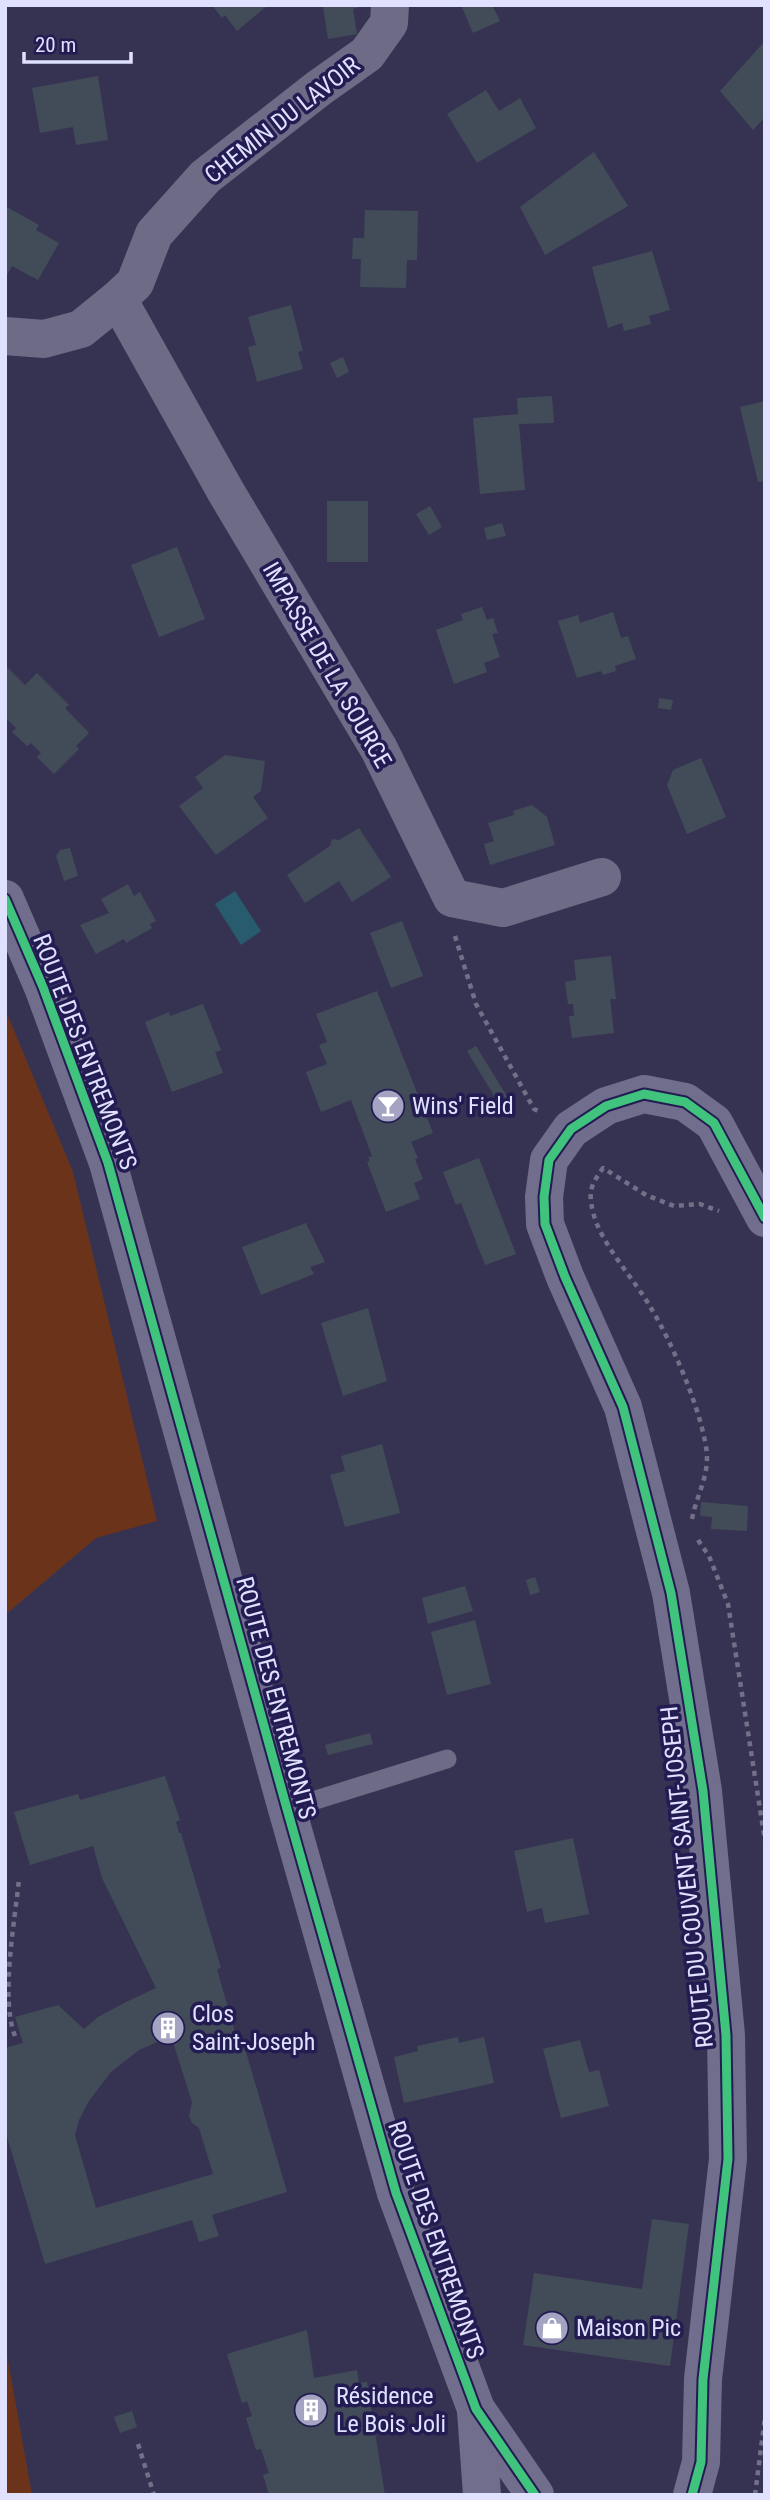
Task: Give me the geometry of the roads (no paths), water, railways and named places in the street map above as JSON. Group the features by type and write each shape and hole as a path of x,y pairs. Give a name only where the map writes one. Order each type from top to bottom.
{"main road":[{"name":"ROUTE DES ENTREMONTS","path":"5,899 43,987 108,1163 286,1809 396,2193 476,2409 535,2495"},
{"name":"ROUTE DU COUVENT SAINT-JOSEPH","path":"692,2495 701,2462 703,2379 729,2159 726,2035 702,1791 671,1593 623,1407 570,1289 545,1224 544,1197 549,1160 571,1129 606,1106 644,1094 685,1102 714,1123 765,1218"},
{"name":"ROUTE DES ENTREMONTS","path":"476,2409 482,2495"}],"street":[{"name":"CHEMIN DU LAVOIR","path":"5,336 44,339 81,329 118,299 135,283 154,234 205,177 367,54 389,23 390,5"},
{"name":"IMPASSE DE LA SOURCE","path":"118,299 226,492 379,749 452,898 503,908 602,877"}],"lane":[{"path":"286,1809 447,1759"}],"water":[{"path":"235,891 261,931 241,945 215,904"}],"place":[{"name":"Wins' Field","path":"388,1106"},
{"name":"Clos Saint-Joseph","path":"168,2028"},
{"name":"Maison Pic","path":"552,2328"},
{"name":"Résidence Le Bois Joli","path":"311,2410"}]}
